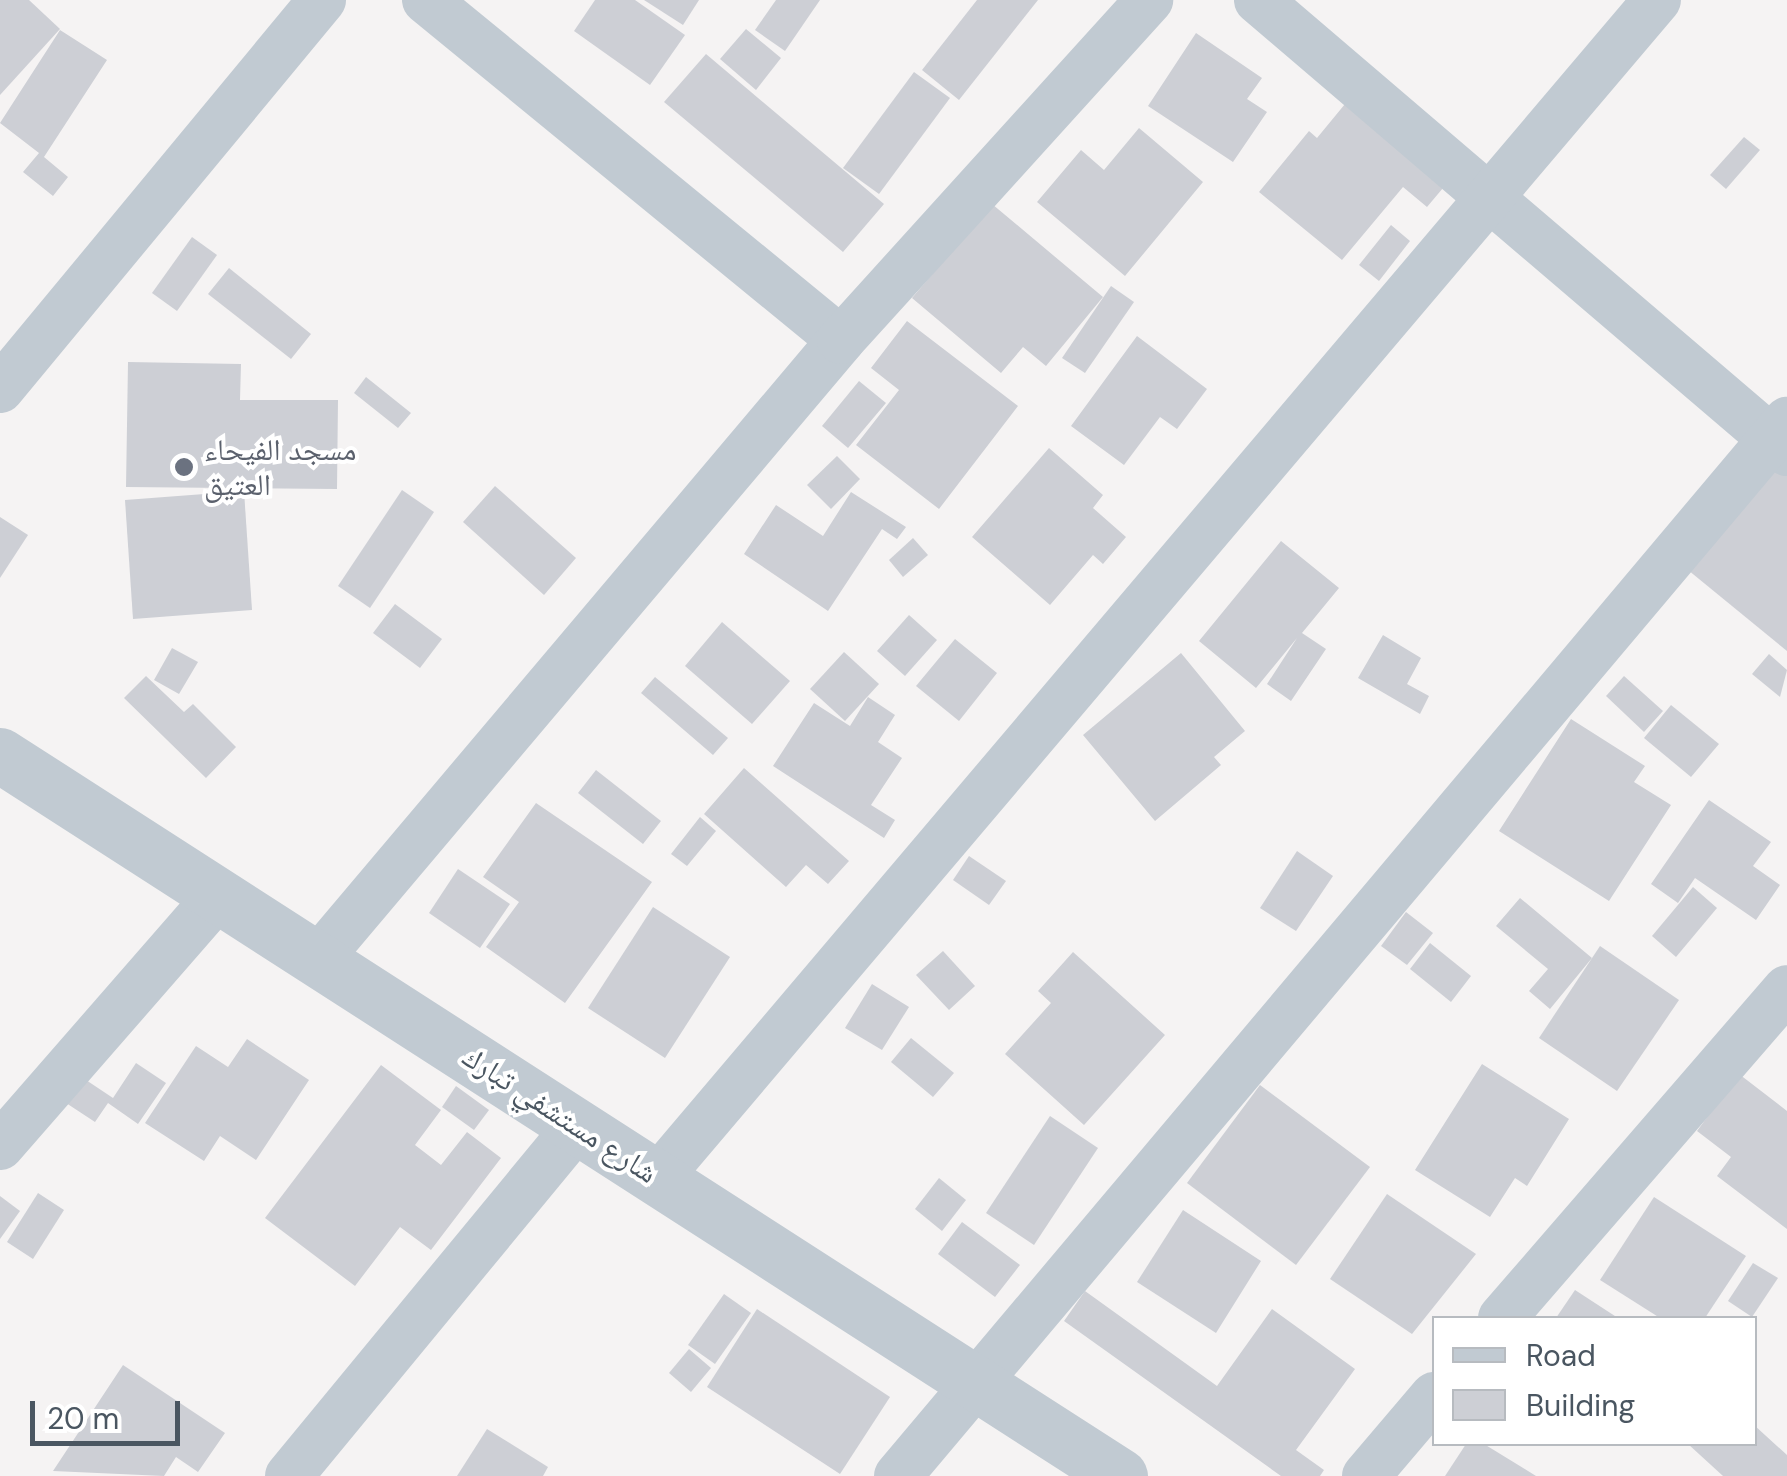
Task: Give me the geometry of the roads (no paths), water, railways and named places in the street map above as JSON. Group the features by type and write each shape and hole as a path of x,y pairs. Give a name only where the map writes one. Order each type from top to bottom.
{"street":[{"path":"0,390 322,0"},
{"path":"426,0 842,340"},
{"path":"319,958 842,340 1148,0"},
{"path":"898,1476 1782,437 1490,198 1258,0"},
{"path":"657,1179 1657,0"},
{"name":"شارع مستشفي تبارك","path":"0,755 1120,1476"},
{"path":"0,1146 217,897"},
{"path":"1504,1316 1787,989"},
{"path":"289,1476 577,1126"},
{"path":"1366,1476 1432,1398"}],"place":[{"name":"مسجد الفيحاء العتيق","path":"184,467"}]}
